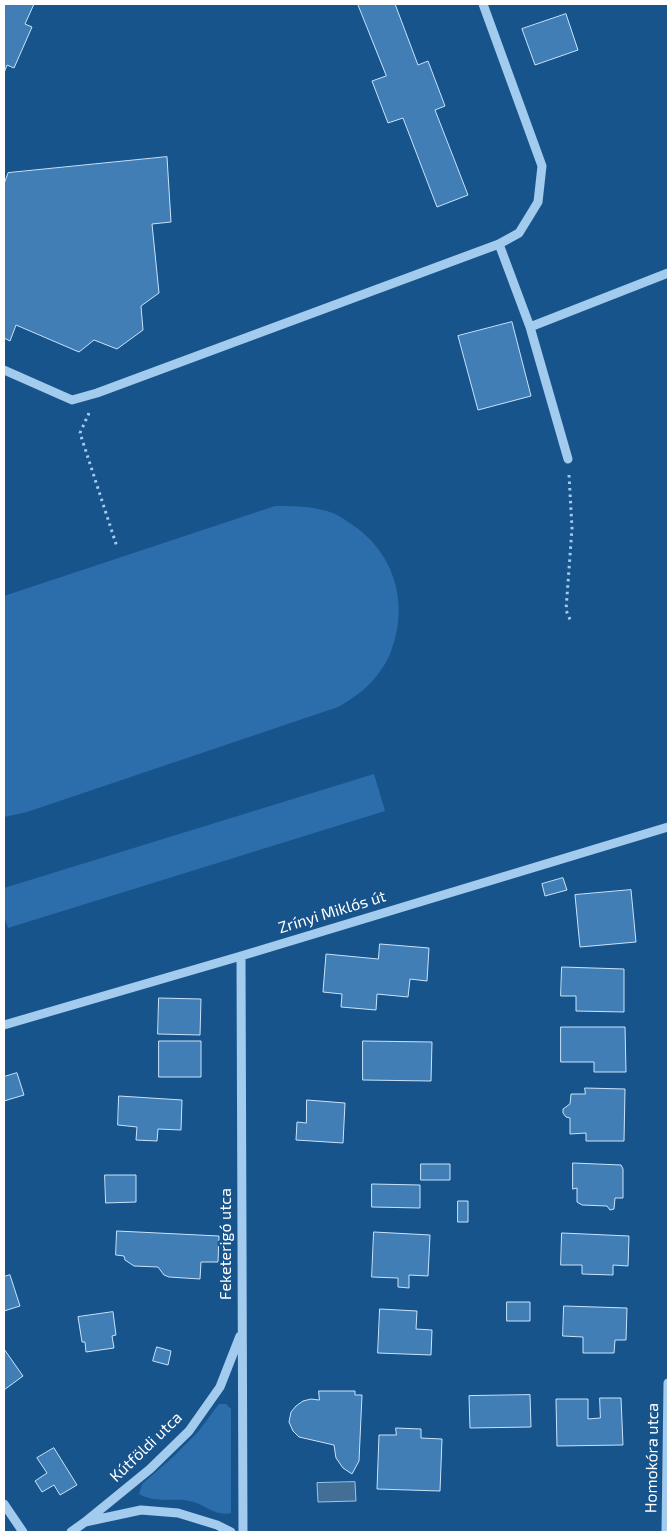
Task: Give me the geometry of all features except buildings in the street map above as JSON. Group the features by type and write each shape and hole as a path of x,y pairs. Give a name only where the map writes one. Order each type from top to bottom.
{"street":[{"path":"4,370 72,400 499,244 519,233 538,202 542,166 483,4"},
{"path":"499,244 530,327 568,459"},
{"path":"530,327 668,273"},
{"name":"Zrínyi Miklós út","path":"4,1025 241,956 668,827"},
{"name":"Feketerigó utca","path":"241,956 243,1532"},
{"name":"Kútföldi utca","path":"71,1532 150,1469 189,1431 220,1387 242,1331"},
{"name":"Homokóra utca","path":"666,1532 668,1383"},
{"path":"4,1504 23,1532"},
{"name":"Kútföldi utca","path":"85,1522 141,1510 178,1513 217,1525 231,1532"}],"path":[{"path":"98,392 80,433 117,547"},
{"path":"568,459 572,528 566,610 571,622"}],"shaded area":[{"path":"275,506 313,508 328,511 339,516 364,534 377,547 387,563 394,580 399,616 390,654 374,680 357,695 338,707 27,812 4,817 4,596"},
{"path":"374,774 385,811 8,928 4,916 4,888"},
{"path":"219,1404 226,1404 231,1409 231,1513 221,1514 187,1500 160,1500 139,1494 142,1484 198,1432"},
{"path":"355,1482 356,1501 318,1502 317,1483"}]}
